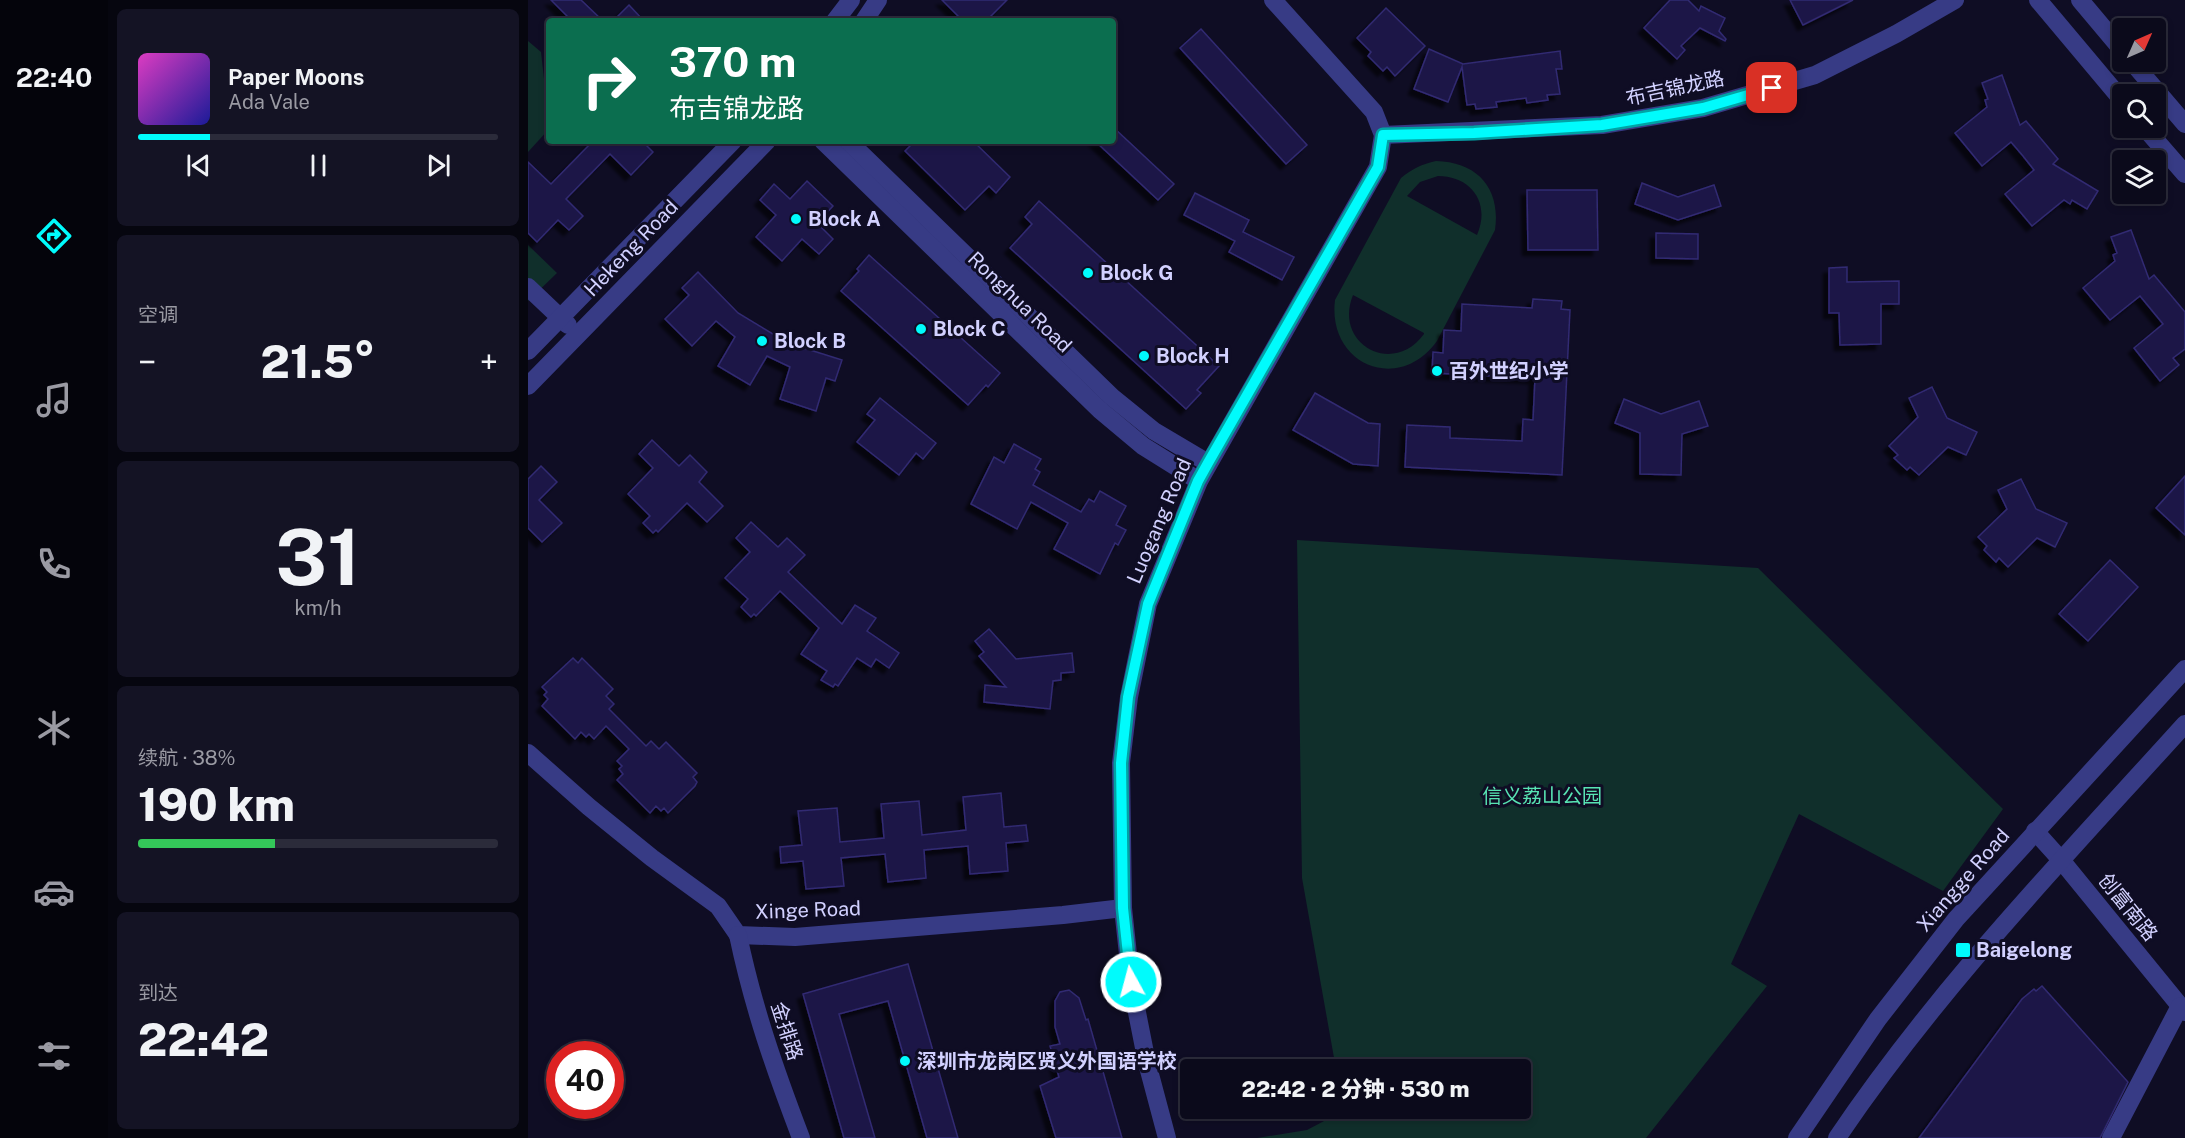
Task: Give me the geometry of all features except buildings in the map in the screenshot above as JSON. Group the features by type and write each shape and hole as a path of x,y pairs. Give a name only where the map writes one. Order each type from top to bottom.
{"street":[{"path":"837,18 850,0"},
{"path":"866,18 878,0"},
{"path":"1273,0 1374,112 1383,135"},
{"name":"布吉锦龙路","path":"1383,135 1474,133 1602,125 1703,108 1815,75 1896,34 1955,0"},
{"path":"2038,0 2112,88"},
{"path":"2080,0 2112,38"},
{"path":"2141,72 2185,124"},
{"name":"Luogang Road","path":"1167,1138 1147,1063 1134,993 1123,908 1121,763 1128,697 1148,604 1198,481 1378,167 1383,135"},
{"path":"2154,138 2185,174"},
{"name":"Hekeng Road","path":"528,351 730,144"},
{"name":"Hekeng Road","path":"528,386 764,144"},
{"name":"Ronghua Road","path":"826,144 1100,410 1143,446 1198,481"},
{"name":"Ronghua Road","path":"851,144 1112,397 1154,431 1208,463"},
{"path":"528,287 578,335"},
{"name":"Xiangge Road","path":"1797,1138 1916,968 1956,918 2185,669"},
{"path":"1837,1138 1927,1016 1969,964 2185,724"},
{"name":"Xinge Road","path":"528,753 625,836 718,906 738,935 795,936 1064,915 1123,908"},
{"name":"创富南路","path":"2035,831 2183,1009"},
{"name":"金排路","path":"738,935 745,970 767,1049 801,1138"},
{"path":"2111,1138 2183,1009"}],"green space":[{"path":"528,41 541,52 546,96 546,132 528,152"},
{"path":"1431,162 1464,166 1484,180 1494,202 1495,230 1437,341 1421,357 1403,366 1385,369 1368,365 1353,355 1342,341 1335,322 1335,300 1401,178 1417,167","holes":["1438,176 1460,181 1469,186 1475,194 1480,202 1481,212 1481,223 1477,235 1407,196 1420,182","1353,295 1424,333 1424,334 1411,347 1397,353 1383,353 1369,349 1351,328 1349,313"]},
{"path":"528,245 557,273 528,301"},
{"name":"信义荔山公园","path":"1297,540 1758,568 2003,809 1943,891 1799,814 1731,964 1767,986 1646,1138 1257,1138 1307,1130 1328,1119 1531,1119 1531,1059 1334,1059 1302,878"}],"place":[{"name":"Block A","path":"796,219"},
{"name":"Block G","path":"1088,273"},
{"name":"Block C","path":"921,329"},
{"name":"Block B","path":"762,341"},
{"name":"Block H","path":"1144,356"},
{"name":"百外世纪小学","path":"1437,371"},
{"name":"Baigelong","path":"1963,950"},
{"name":"深圳市龙岗区贤义外国语学校","path":"905,1061"}],"route":[{"path":"1131,982 1123,908 1121,763 1128,697 1148,604 1198,481 1378,167 1383,135 1474,133 1602,125 1703,108 1772,88"}]}
